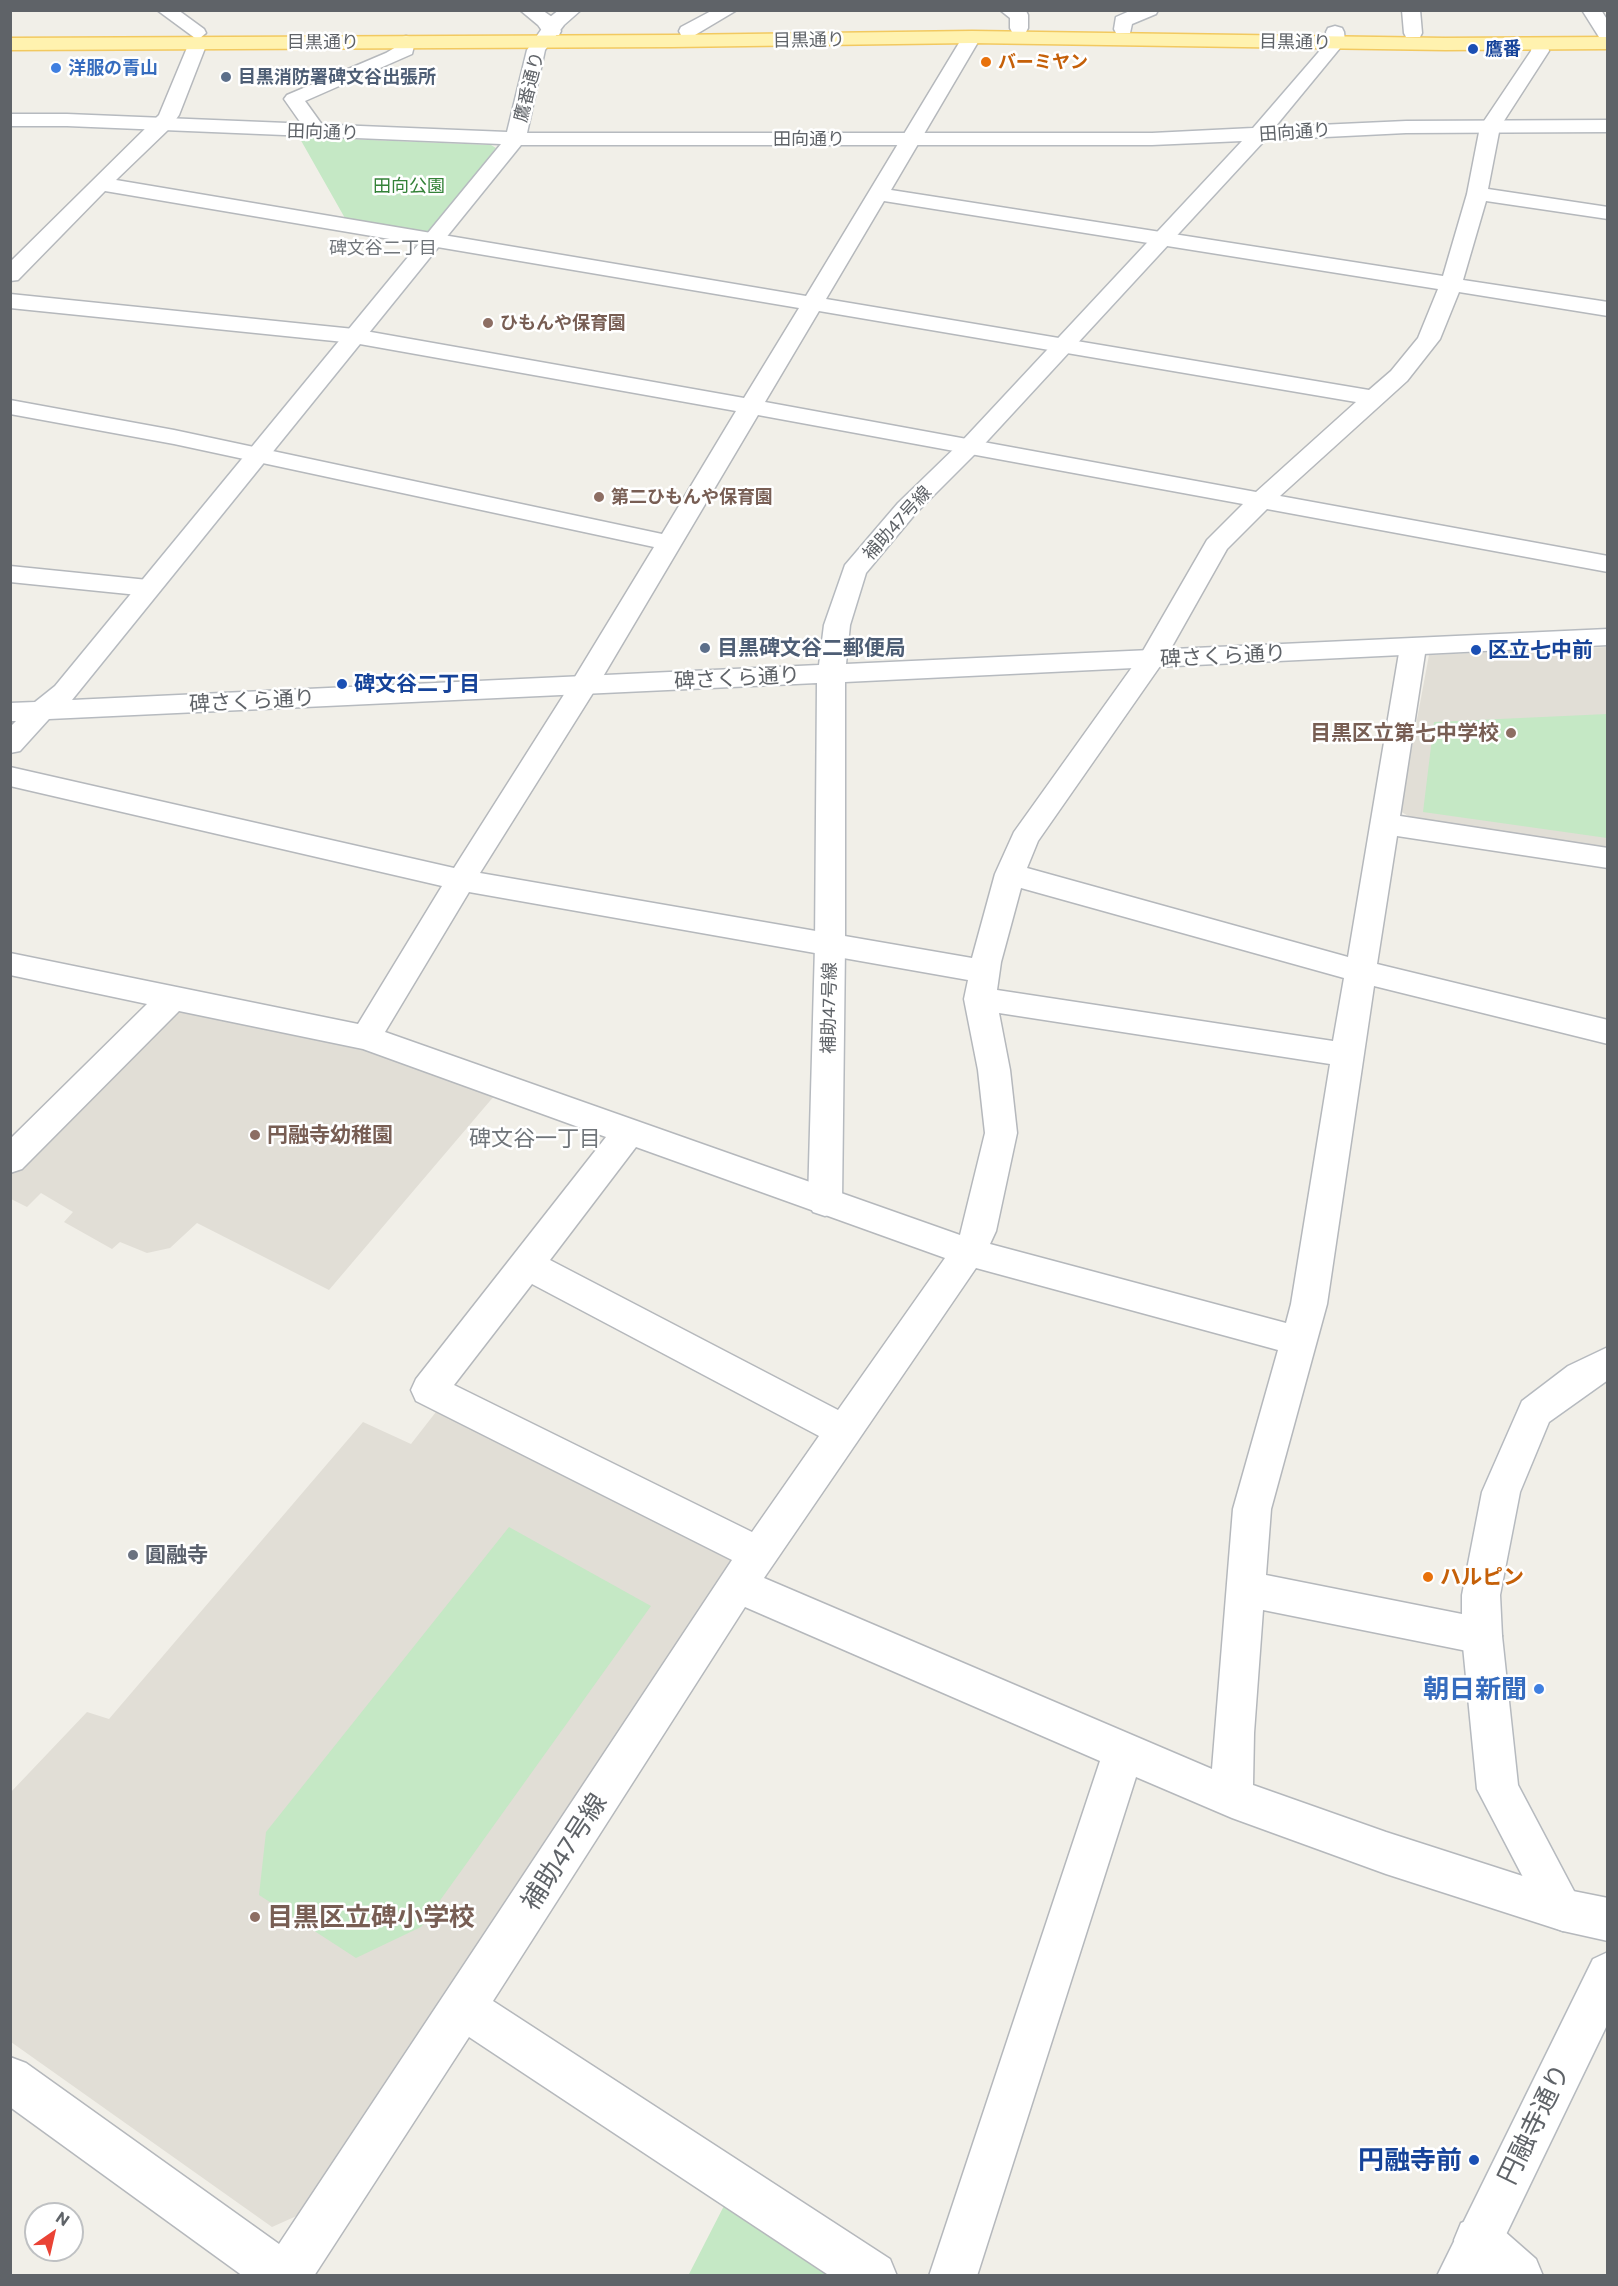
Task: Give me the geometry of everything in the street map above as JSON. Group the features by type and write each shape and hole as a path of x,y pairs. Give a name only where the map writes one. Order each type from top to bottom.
{"main road":[{"name":"目黒通り","path":"10,33 406,42 1018,16 1123,29 1540,44 1607,36"},
{"name":"目黒通り","path":"10,44 198,38 546,36 1335,37 1413,33 1607,36"}],"street":[{"path":"10,275 162,125 169,115 198,38 166,10"},
{"path":"529,10 545,21 546,36"},
{"name":"鷹番通り","path":"10,744 42,710 65,692 432,239 511,145 512,139 518,132 536,50 557,21 572,10"},
{"path":"688,31 728,10"},
{"path":"1123,29 1123,21 1149,10"},
{"path":"1411,10 1413,33"},
{"path":"1591,10 1607,36"},
{"path":"366,1038 461,880 584,685 972,37"},
{"name":"補助47号線","path":"825,1202 830,946 831,674 837,625 854,572 907,508 970,446 1258,134 1335,37"},
{"path":"313,131 313,126 294,99 393,57 405,50 406,42"},
{"path":"982,985 1010,874 1024,839 1152,659 1216,545 1289,473 1399,376 1429,339 1451,284 1477,194 1490,127 1540,51 1540,44"},
{"name":"田向通り","path":"10,120 512,139 1152,139 1365,128 1608,126"},
{"path":"100,184 1375,398"},
{"path":"880,194 1608,309"},
{"path":"1477,194 1608,213"},
{"path":"10,301 354,336 750,406 1608,564"},
{"path":"10,407 174,437 669,543"},
{"path":"10,574 148,588"},
{"name":"碑さくら通り","path":"10,712 1608,637"},
{"path":"1232,1798 1234,1733 1252,1509 1309,1304 1413,647"},
{"path":"10,776 461,880 830,946 982,985 1347,1055"},
{"path":"1385,824 1608,858"},
{"path":"1010,874 1362,972 1608,1032"},
{"path":"10,964 366,1038 968,1252 1299,1341"},
{"name":"補助47号線","path":"285,2276 748,1569 968,1252 979,1231 1001,1133 982,985"},
{"path":"10,1160 172,999"},
{"path":"628,1132 429,1390 748,1569 1125,1750 1232,1798 1386,1853 1563,1910 1608,1920"},
{"path":"526,1264 844,1431"},
{"path":"1563,1910 1498,1789 1482,1636 1481,1595 1501,1492 1535,1412 1581,1377 1608,1362"},
{"path":"1247,1589 1482,1636"},
{"path":"953,2276 1125,1750"},
{"name":"円融寺通り","path":"1469,2258 1608,1974"},
{"path":"462,2007 873,2276"},
{"path":"10,2079 285,2276"},
{"path":"1469,2258 1519,2276"}],"shaded area":[{"name":"目黒区立第七中学校","path":"1607,647 1607,849 1415,820 1400,811 1429,655"},
{"name":"円融寺幼稚園","path":"183,1011 361,1047 495,1095 329,1290 197,1223 170,1248 147,1253 120,1242 112,1249 64,1222 73,1212 41,1193 27,1207 11,1199 10,1175 168,1016"},
{"name":"目黒区立碑小学校","path":"439,1408 741,1556 301,2214 272,2227 11,2042 10,1793 87,1712 109,1719 363,1422 411,1444"}],"green space":[{"name":"田向公園","path":"299,137 491,145 496,148 430,232 422,233 346,220"},
{"path":"1607,714 1607,838 1423,812 1434,722"},
{"path":"509,1527 651,1606 421,1927 356,1958 259,1895 266,1832"},
{"path":"728,2198 840,2276 688,2276"}],"place":[{"name":"鷹番","path":"1473,49"},
{"name":"バーミヤン","path":"986,62"},
{"name":"洋服の青山","path":"56,68"},
{"name":"目黒消防署碑文谷出張所","path":"226,77"},
{"name":"ひもんや保育園","path":"488,323"},
{"name":"第二ひもんや保育園","path":"599,497"},
{"name":"目黒碑文谷二郵便局","path":"705,648"},
{"name":"区立七中前","path":"1476,650"},
{"name":"碑文谷二丁目","path":"342,684"},
{"name":"目黒区立第七中学校","path":"1511,733"},
{"name":"円融寺幼稚園","path":"255,1135"},
{"name":"圓融寺","path":"133,1555"},
{"name":"ハルピン","path":"1428,1577"},
{"name":"朝日新聞","path":"1539,1689"},
{"name":"目黒区立碑小学校","path":"255,1917"},
{"name":"円融寺前","path":"1474,2160"}],"district":[{"name":"碑文谷二丁目","path":"383,248"},
{"name":"碑文谷一丁目","path":"535,1139"}]}
